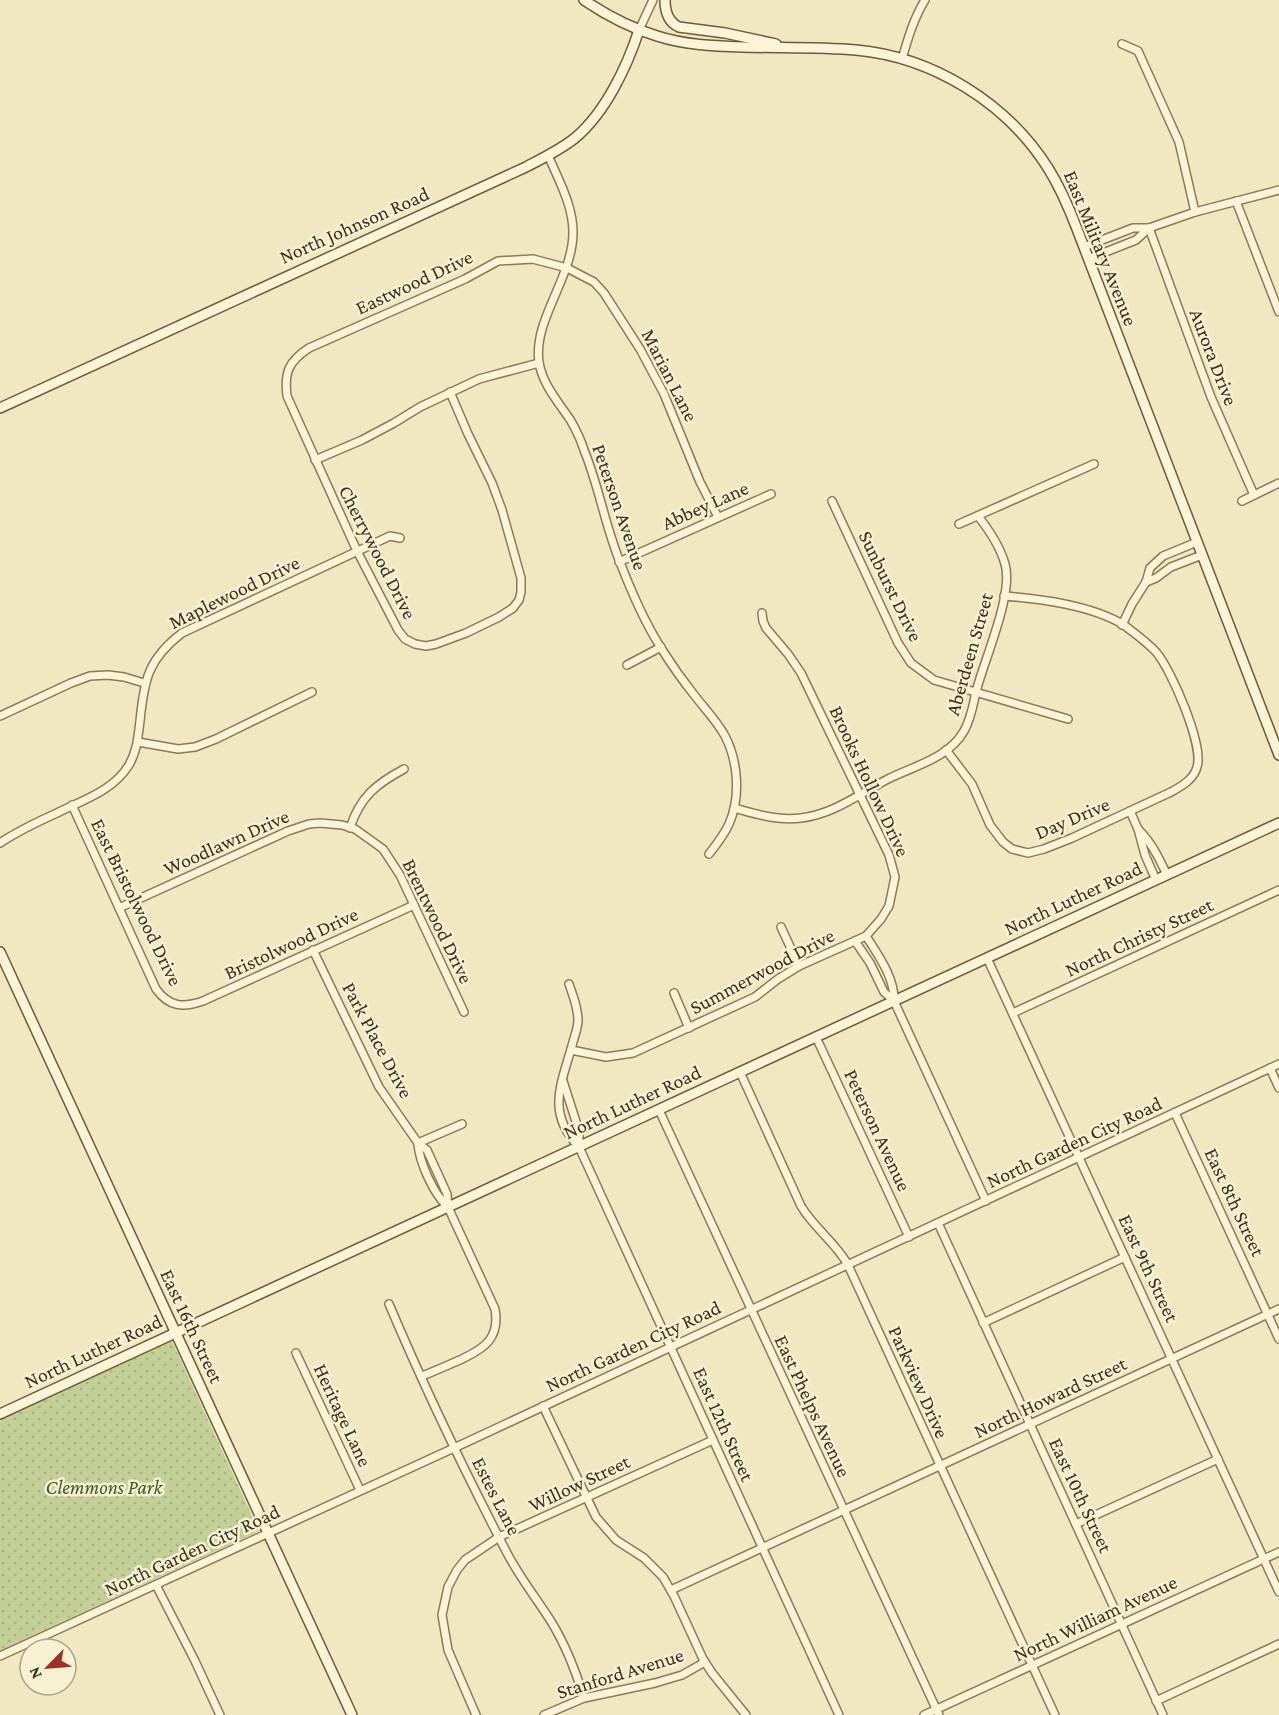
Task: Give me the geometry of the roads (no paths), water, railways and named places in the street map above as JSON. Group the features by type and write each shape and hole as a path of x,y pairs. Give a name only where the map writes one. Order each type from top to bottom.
{"main road":[{"name":"East Military Avenue","path":"584,0 639,30 659,37 699,44 858,51 902,59 938,72 976,94 1021,133 1048,167 1066,203 1279,755"},
{"path":"665,0 668,17 679,27 757,39 790,48"},
{"name":"North Johnson Road","path":"0,408 548,155 575,137 589,124 618,81 639,30"},
{"name":"North Luther Road","path":"0,1414 1279,822"},
{"name":"East 16th Street","path":"0,952 352,1715"}],"street":[{"name":"North Johnson Road","path":"639,30 653,0"},
{"path":"902,59 911,28 925,0"},
{"path":"1122,44 1138,51 1179,142 1195,212"},
{"name":"Peterson Avenue","path":"548,155 572,214 573,232 567,268 541,330 538,347 539,363 542,375 572,424 584,449 608,531 640,608 661,648 725,736 732,756 737,794 734,808 722,837 709,854"},
{"path":"1084,247 1133,228 1149,228 1195,212 1279,190"},
{"path":"1236,201 1279,312"},
{"path":"1088,259 1136,240 1149,228"},
{"name":"Aurora Drive","path":"1149,228 1210,397 1254,495"},
{"name":"Eastwood Drive","path":"288,371 292,362 309,348 465,279 498,261 533,259 567,268"},
{"name":"Marian Lane","path":"567,268 594,282 604,293 634,339 664,394 700,482 718,518"},
{"path":"315,460 362,440 450,392 479,379 539,363"},
{"name":"Cherrywood Drive","path":"288,371 285,384 287,396 357,551 398,630 405,639 426,646 466,633 513,608 521,592 521,578 502,510 450,392"},
{"path":"959,524 1094,464"},
{"path":"1242,501 1279,483"},
{"name":"Abbey Lane","path":"619,562 771,494"},
{"name":"Sunburst Drive","path":"832,501 898,643 911,663 934,680 1068,719"},
{"name":"Aberdeen Street","path":"734,808 768,818 800,818 830,811 946,750 964,732 974,707 976,692 1001,613 1007,578 1005,564 991,534 978,516"},
{"name":"Maplewood Drive","path":"0,836 17,831 103,791 119,777 128,766 138,742 144,683 150,669 168,644 182,633 390,536 400,538"},
{"path":"1122,624 1146,582 1150,568 1163,556 1197,542"},
{"path":"1146,582 1171,567 1202,555"},
{"name":"Day Drive","path":"946,750 972,784 990,825 1003,842 1012,849 1028,853 1044,849 1181,786 1197,767 1198,750 1188,717 1164,664 1155,651 1122,624 1092,611 1069,605 1004,596"},
{"name":"Brooks Hollow Drive","path":"762,613 766,628 801,673 889,855 894,877 889,906 866,936"},
{"path":"627,665 661,648"},
{"path":"0,716 71,682 90,676 124,677 144,683"},
{"path":"138,742 178,749 195,747 312,692"},
{"path":"350,828 357,809 373,788 384,779 404,769"},
{"name":"East Bristolwood Drive","path":"72,806 156,989 167,1002 180,1005"},
{"path":"1130,811 1138,830 1144,855 1156,880"},
{"name":"Woodlawn Drive","path":"119,908 309,824 320,823 350,828"},
{"name":"Brentwood Drive","path":"350,828 355,829 383,849 400,874 464,1012"},
{"path":"1138,830 1149,840 1167,875"},
{"name":"Maplewood Drive","path":"0,843 17,831"},
{"name":"North Christy Street","path":"1013,1014 1279,890"},
{"name":"Bristolwood Drive","path":"180,1005 192,1005 203,1001 414,905"},
{"path":"781,927 799,966"},
{"path":"866,936 880,959 894,990 894,1001"},
{"name":"Summerwood Drive","path":"571,1050 606,1057 633,1053 755,997 799,966 866,936"},
{"path":"855,941 870,963 884,992 894,1001 986,1201"},
{"name":"Park Place Drive","path":"313,950 379,1087 418,1143 418,1154 439,1199 448,1207 495,1309 496,1322 493,1335 484,1346 472,1354 422,1376"},
{"name":"East 9th Street","path":"987,958 1279,1592"},
{"name":"East 12th Street","path":"569,984 578,1008 579,1022 558,1097 561,1119 570,1137 579,1147 839,1715"},
{"path":"674,993 689,1028"},
{"name":"Peterson Avenue","path":"816,1037 909,1237"},
{"name":"North Garden City Road","path":"0,1656 454,1448 1279,1064"},
{"path":"1270,1068 1279,1088"},
{"name":"Parkview Drive","path":"740,1072 801,1206 809,1220 834,1245 848,1265 1055,1715"},
{"name":"East 12th Street","path":"563,1081 579,1131 579,1147"},
{"name":"East Phelps Avenue","path":"659,1110 938,1712"},
{"name":"East 8th Street","path":"1175,1113 1279,1339"},
{"path":"418,1143 462,1124"},
{"name":"East 10th Street","path":"938,1223 1163,1715"},
{"path":"983,1323 1125,1257"},
{"name":"Estes Lane","path":"389,1304 454,1448 521,1578 553,1624 584,1698"},
{"name":"North Howard Street","path":"671,1590 1279,1310"},
{"name":"Heritage Lane","path":"296,1353 360,1490"},
{"path":"543,1406 596,1517 616,1540 652,1565 663,1577 705,1662 746,1715"},
{"name":"Willow Street","path":"476,1715 448,1650 442,1615 448,1587 465,1560 499,1537 713,1440"},
{"path":"1076,1524 1218,1459"},
{"name":"North William Avenue","path":"924,1715 938,1712 1032,1665 1279,1552"},
{"path":"156,1585 195,1660 220,1715"},
{"path":"1156,1701 1279,1644"},
{"name":"Stanford Avenue","path":"544,1715 584,1698 682,1675 705,1662"}],"park label":[{"name":"Clemmons Park","path":"104,1487"}]}
